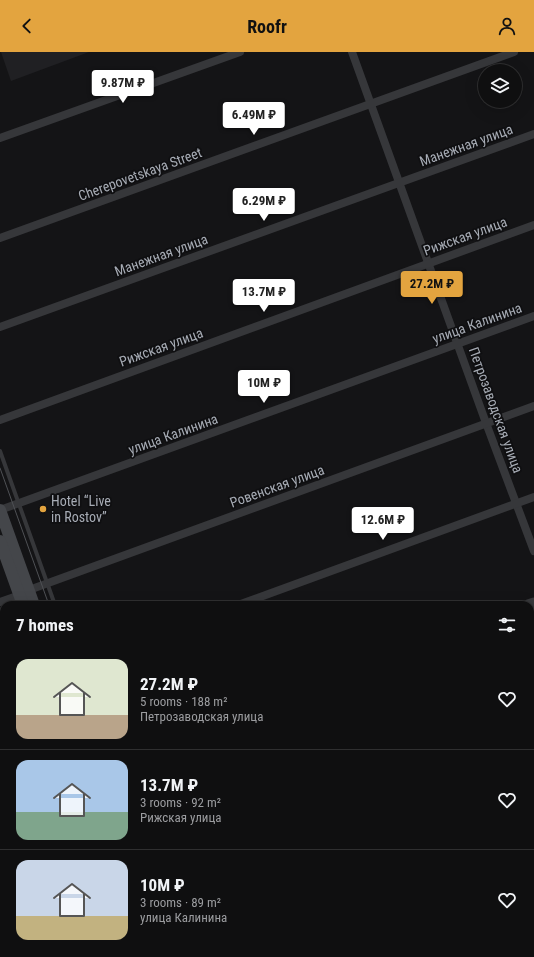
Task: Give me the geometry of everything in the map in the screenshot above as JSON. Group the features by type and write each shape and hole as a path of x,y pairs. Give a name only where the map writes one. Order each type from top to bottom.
{"main road":[{"path":"0,510 24,597"},
{"path":"0,541 24,597"}],"street":[{"path":"0,138 240,52"},
{"name":"Петрозаводская улица","path":"352,52 457,344 534,551"},
{"name":"Cherepovetskaya Street","path":"0,238 514,52"},
{"name":"Манежная улица","path":"0,327 534,134"},
{"name":"Рижская улица","path":"0,420 534,225"},
{"name":"улица Калинина","path":"0,510 534,316"},
{"name":"Ровенская улица","path":"5,601 24,597 47,584 534,406"},
{"path":"249,601 534,496"}],"lane":[{"path":"0,451 53,601"}],"shaded area":[{"path":"1,52 89,52 11,81"}],"tram line":[{"path":"0,468 48,601"}],"place":[{"name":"Hotel “Live in Rostov”","path":"43,509"}]}
